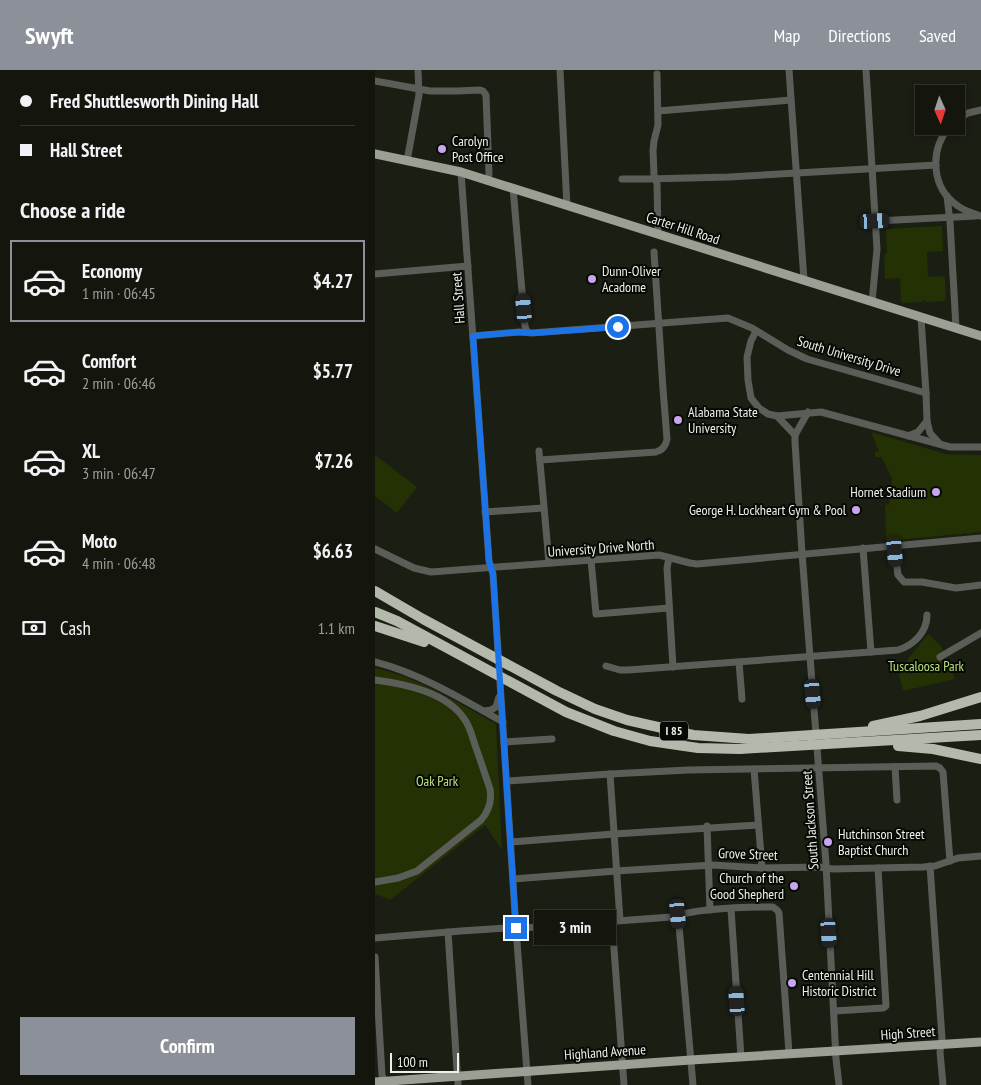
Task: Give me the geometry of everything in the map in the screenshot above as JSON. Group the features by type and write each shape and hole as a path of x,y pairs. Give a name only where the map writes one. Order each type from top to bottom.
{"highway":[{"path":"375,591 423,619"},
{"name":"I 85","path":"375,598 423,619 557,691 595,709 627,720 693,735 749,738 798,735 860,743 981,735"},
{"name":"I 85","path":"375,612 397,621 565,712 614,731 650,741 698,748 740,750 800,747 833,739 981,724"},
{"path":"375,626 429,643 467,660"},
{"path":"833,739 981,697"},
{"path":"860,743 933,749 981,759"}],"main road":[{"name":"Carter Hill Road","path":"375,154 461,172 488,180 981,336"},
{"name":"High Street","path":"836,1052 981,1042"},
{"name":"Highland Avenue","path":"382,1083 458,1081 527,1071 789,1053 836,1052"}],"street":[{"path":"407,161 419,89 418,70"},
{"path":"560,70 567,206"},
{"path":"789,70 804,280"},
{"path":"865,70 877,249 872,302"},
{"path":"657,74 658,128 653,142 654,174 657,184 658,234"},
{"path":"375,81 437,91 483,91 486,95 488,180"},
{"path":"658,111 791,100"},
{"path":"965,116 981,110"},
{"path":"944,135 938,146 935,159 938,180 947,196 958,206 981,216"},
{"path":"622,179 796,173 936,165"},
{"name":"Hall Street","path":"461,172 485,512 489,561 493,574 528,1085"},
{"path":"513,188 527,332"},
{"path":"947,196 956,328"},
{"path":"875,221 981,216"},
{"path":"540,460 656,452 664,447 667,439 654,252"},
{"path":"375,274 468,266"},
{"name":"South University Drive","path":"473,336 728,318 747,326 807,359 926,393"},
{"path":"921,318 927,421 930,433 940,444"},
{"path":"756,331 747,357 748,380 753,400 759,408 768,414 777,416 821,412 950,447 981,447"},
{"path":"777,416 795,436 808,412"},
{"path":"908,436 918,432 927,421"},
{"name":"South Jackson Street","path":"795,436 826,868 839,1085"},
{"path":"539,451 549,564"},
{"path":"485,512 543,508"},
{"name":"University Drive North","path":"375,549 414,568 431,572 659,555 697,564 981,538"},
{"path":"894,545 898,575 904,582 922,582 956,588 981,585"},
{"path":"863,548 871,652"},
{"path":"669,558 667,568 673,666"},
{"path":"591,560 596,614 669,608"},
{"path":"607,666 620,670 898,650 911,645 916,640 926,625 927,615"},
{"path":"940,657 981,633"},
{"path":"375,662 422,679 503,722"},
{"path":"739,662 742,699"},
{"path":"375,680 421,689 454,707 468,724 491,794 489,808 481,820 427,864 393,880 375,882"},
{"path":"483,711 496,707 501,695"},
{"path":"504,742 552,738"},
{"path":"507,781 688,770 936,766 943,772 950,861"},
{"path":"895,767 897,800"},
{"path":"754,769 761,868"},
{"path":"609,774 620,920"},
{"path":"511,842 707,827 758,825"},
{"path":"707,827 710,910"},
{"name":"Grove Street","path":"513,879 709,866 761,868 819,867 833,869 929,866 958,858 981,856"},
{"path":"929,866 942,1038 940,1052 943,1085"},
{"path":"834,1011 883,1008 886,1006 878,868"},
{"path":"375,938 671,917 685,912 710,910 775,908 779,912 789,1053"},
{"path":"731,909 741,1056"},
{"path":"678,914 693,1085"},
{"path":"612,921 624,1085"},
{"path":"448,932 458,1081"},
{"path":"375,957 376,1010 382,1083"}],"green space":[{"path":"942,226 943,251 927,252 928,277 943,276 945,278 946,299 944,301 926,302 924,300 922,302 903,303 901,301 900,278 885,279 886,229"},
{"name":"Hornet Stadium","path":"871,432 946,454 981,455 981,532 886,541 885,505 889,504 892,479 881,456 875,457 875,452 879,452"},
{"path":"375,455 417,487 397,513 375,496"},
{"name":"Tuscaloosa Park","path":"928,634 942,647 944,659 955,679 903,691 899,675 908,659"},
{"name":"Oak Park","path":"375,668 422,684 496,724 502,850 485,825 390,900 375,895"}],"place":[{"name":"Carolyn Post Office","path":"442,149"},
{"name":"Dunn-Oliver Acadome","path":"592,279"},
{"name":"Alabama State University","path":"678,420"},
{"name":"Hornet Stadium","path":"936,492"},
{"name":"George H. Lockheart Gym & Pool","path":"856,510"},
{"name":"Hutchinson Street Baptist Church","path":"828,842"},
{"name":"Church of the Good Shepherd","path":"794,886"},
{"name":"Centennial Hill Historic District","path":"792,983"}],"route":[{"path":"516,928 493,574 489,561 473,336 618,327"}]}
